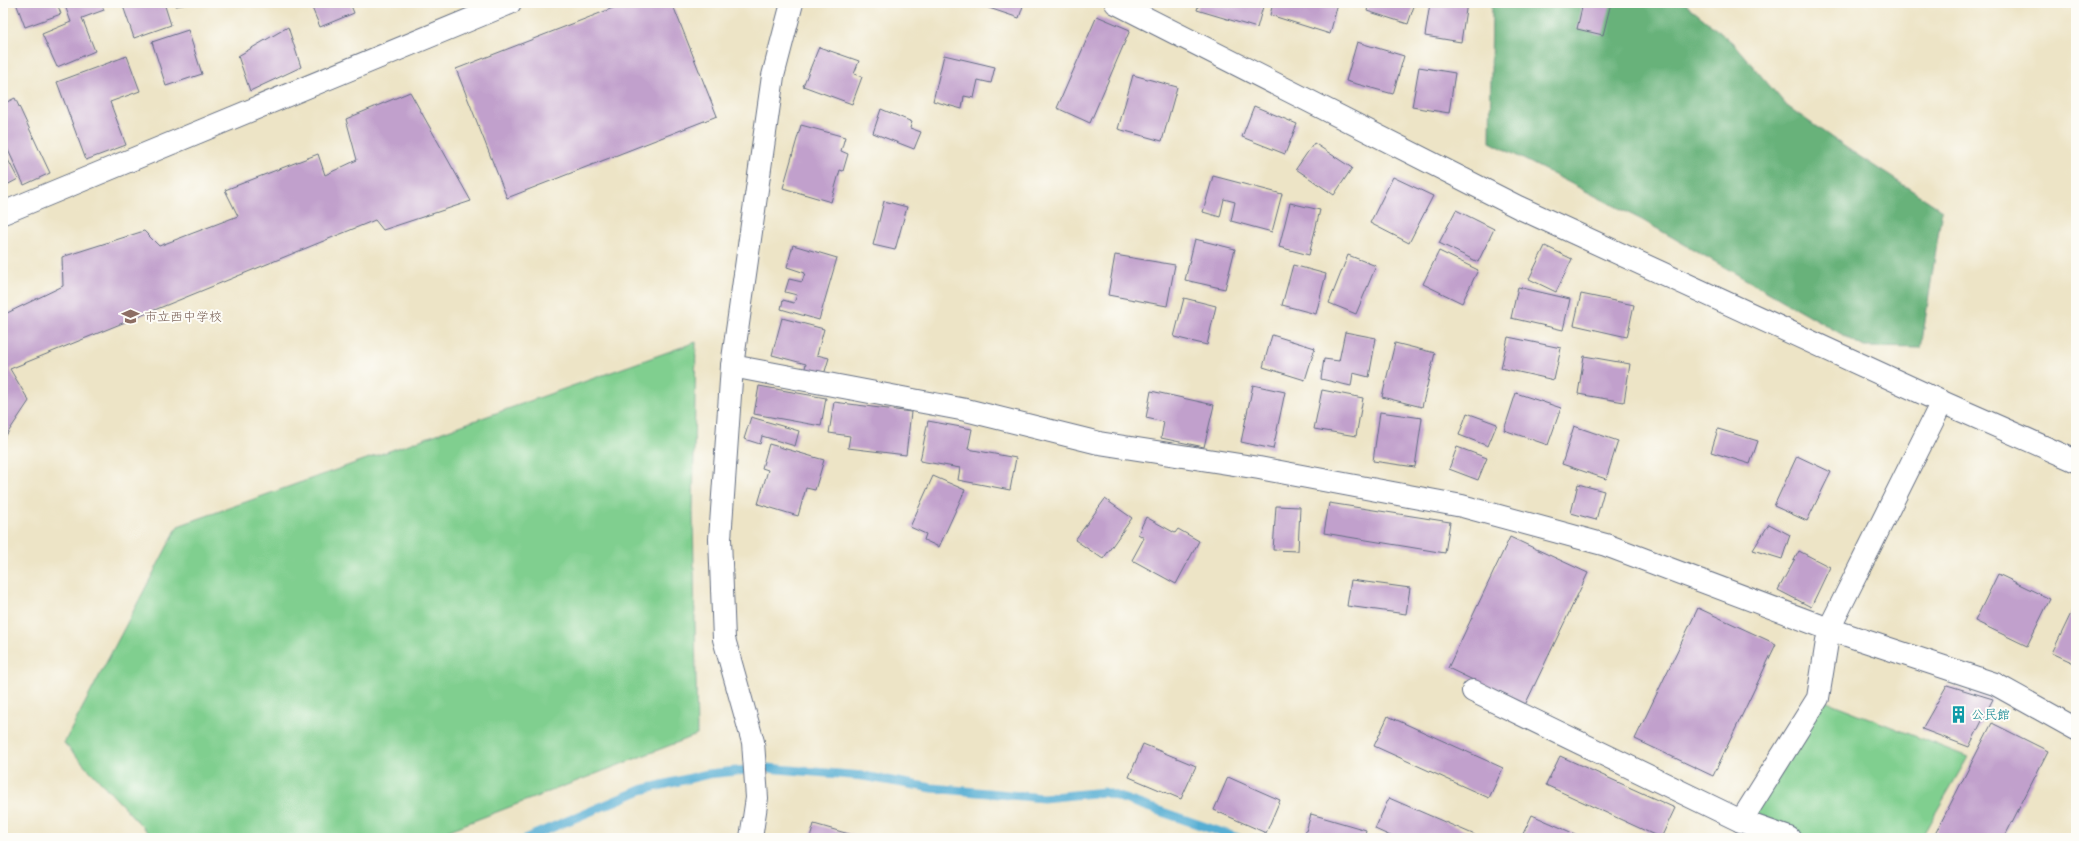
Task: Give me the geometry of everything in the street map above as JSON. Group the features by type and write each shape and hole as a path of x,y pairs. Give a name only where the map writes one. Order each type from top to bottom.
{"street":[{"path":"3,213 510,3"},
{"path":"751,838 757,798 753,742 724,639 720,547 732,366 773,76 792,3"},
{"path":"1116,3 1518,207 1942,402 2076,461"},
{"path":"732,366 966,410 1099,443 1259,468 1462,506 1606,545 1830,629 1995,684 2076,729"},
{"path":"1741,821 1818,698 1830,629 1942,402"},
{"path":"1473,691 1741,821 1789,838"}],"green space":[{"path":"1492,3 1684,3 1733,43 1787,106 1845,147 1942,210 1921,348 1864,347 1642,220 1490,142"},
{"path":"696,342 693,511 697,735 429,838 153,838 64,743 178,526"},
{"path":"1818,698 1968,757 1921,838 1789,838 1741,821"}],"building":[{"path":"16,3 57,3 61,14 25,27"},
{"path":"64,3 101,3 104,10 82,18 95,51 57,67 42,34 71,22"},
{"path":"122,3 164,3 171,25 134,38"},
{"path":"176,3 188,3 188,4 176,6"},
{"path":"310,3 350,3 354,13 320,27"},
{"path":"626,3 672,3 717,116 507,198 456,69"},
{"path":"974,3 1024,3 1019,18"},
{"path":"1199,3 1264,3 1257,28 1197,10"},
{"path":"1273,3 1338,3 1330,34 1270,15"},
{"path":"1369,3 1415,3 1408,24 1367,11"},
{"path":"1430,3 1467,3 1461,42 1425,36"},
{"path":"1583,3 1611,3 1603,35 1577,29"},
{"path":"1097,16 1130,30 1090,123 1057,108"},
{"path":"288,27 301,67 250,91 238,56"},
{"path":"188,30 202,74 166,86 152,42"},
{"path":"1357,42 1404,56 1393,94 1346,81"},
{"path":"819,47 859,61 854,74 862,77 852,104 803,86"},
{"path":"944,55 995,67 991,83 978,80 974,98 964,96 962,109 933,101"},
{"path":"127,56 140,91 110,102 126,145 86,160 57,82"},
{"path":"1419,67 1455,73 1449,113 1412,107"},
{"path":"1133,75 1177,87 1162,141 1118,129"},
{"path":"410,92 471,201 383,230 375,220 10,369 29,401 3,440 3,400 6,395 3,396 3,315 63,286 62,257 144,231 159,246 238,216 225,190 318,154 325,175 357,160 346,119"},
{"path":"15,98 50,173 24,185 3,139 3,104"},
{"path":"1254,106 1297,124 1285,154 1242,137"},
{"path":"881,109 912,122 910,128 921,132 914,149 873,133"},
{"path":"801,125 845,137 841,151 848,154 843,171 840,170 831,202 783,188"},
{"path":"1314,143 1352,168 1334,195 1296,169"},
{"path":"3,150 18,179 3,187"},
{"path":"1213,176 1282,194 1272,232 1231,221 1235,202 1224,199 1220,217 1203,212"},
{"path":"1393,177 1433,196 1409,243 1370,223"},
{"path":"884,201 907,207 895,250 873,245"},
{"path":"1290,203 1320,210 1309,255 1279,247"},
{"path":"1456,210 1494,229 1478,262 1439,243"},
{"path":"1195,239 1235,249 1225,289 1185,280"},
{"path":"793,245 837,258 819,320 781,309 783,300 794,303 797,295 785,292 789,279 802,282 805,273 787,267"},
{"path":"1545,246 1572,259 1556,292 1529,279"},
{"path":"1439,251 1478,270 1462,303 1423,284"},
{"path":"1115,255 1175,265 1167,306 1108,295"},
{"path":"1348,255 1376,266 1356,314 1329,303"},
{"path":"1293,265 1326,274 1316,314 1282,305"},
{"path":"1518,287 1570,299 1563,330 1511,318"},
{"path":"1581,294 1634,305 1627,337 1574,325"},
{"path":"1184,298 1216,306 1207,345 1174,337"},
{"path":"782,318 824,329 817,355 829,358 823,378 804,372 806,364 772,355"},
{"path":"1345,332 1376,338 1369,377 1353,373 1351,386 1321,379 1324,359 1339,361"},
{"path":"1272,335 1315,348 1305,380 1263,367"},
{"path":"1508,337 1561,348 1554,380 1501,368"},
{"path":"1395,343 1435,353 1422,407 1382,397"},
{"path":"1584,356 1630,364 1624,402 1578,394"},
{"path":"1253,385 1285,392 1273,449 1241,442"},
{"path":"759,386 826,398 821,426 754,414"},
{"path":"1322,390 1363,398 1356,436 1314,429"},
{"path":"1151,391 1214,405 1204,447 1161,438 1164,422 1146,418"},
{"path":"1516,393 1561,408 1548,445 1504,430"},
{"path":"834,402 911,412 906,455 848,448 850,436 829,433"},
{"path":"1380,412 1422,418 1415,467 1373,461"},
{"path":"1467,413 1497,424 1488,446 1459,435"},
{"path":"751,417 799,431 795,446 762,436 760,444 744,439"},
{"path":"928,421 972,429 968,449 1016,458 1010,490 958,480 960,468 920,461"},
{"path":"1574,426 1618,441 1606,479 1562,464"},
{"path":"1718,429 1758,441 1750,464 1711,452"},
{"path":"769,444 824,460 815,490 806,488 798,516 758,504 768,470 762,468"},
{"path":"1457,447 1487,458 1478,480 1449,469"},
{"path":"1797,456 1831,472 1807,521 1774,506"},
{"path":"933,476 965,490 939,547 924,540 926,534 910,527"},
{"path":"1578,484 1604,491 1596,520 1571,513"},
{"path":"1105,499 1132,518 1103,559 1075,540"},
{"path":"1329,503 1450,522 1445,553 1324,533"},
{"path":"1276,506 1300,507 1298,551 1273,550"},
{"path":"1146,517 1175,533 1178,529 1199,541 1176,584 1132,560 1144,538 1138,534"},
{"path":"1769,524 1790,535 1782,559 1753,550"},
{"path":"1510,537 1588,573 1525,705 1448,668"},
{"path":"1799,551 1830,567 1811,607 1778,590"},
{"path":"1998,574 2050,599 2027,646 1975,621"},
{"path":"1351,580 1410,588 1406,614 1347,606"},
{"path":"2076,603 2076,664 2052,653"},
{"path":"1698,608 1776,644 1713,776 1635,739"},
{"name":"公民館","path":"1947,685 1993,699 1969,747 1922,729"},
{"path":"1388,716 1503,768 1489,798 1374,746"},
{"path":"1992,723 2048,751 2004,838 1933,838"},
{"path":"1143,744 1196,766 1181,799 1129,777"},
{"path":"1560,756 1675,808 1661,838 1546,785"},
{"path":"1228,777 1280,800 1266,833 1214,810"},
{"path":"1389,798 1475,835 1474,838 1395,838 1375,829"},
{"path":"1311,814 1366,830 1364,838 1304,838"},
{"path":"1532,815 1584,838 1521,838"},
{"path":"814,824 863,838 810,838"}],"waterway":[{"path":"527,838 641,790 708,774 766,768 863,776 932,788 1043,798 1104,792 1238,838"}],"place":[{"name":"市立西中学校","path":"131,316"},
{"name":"公民館","path":"1958,714"}]}
